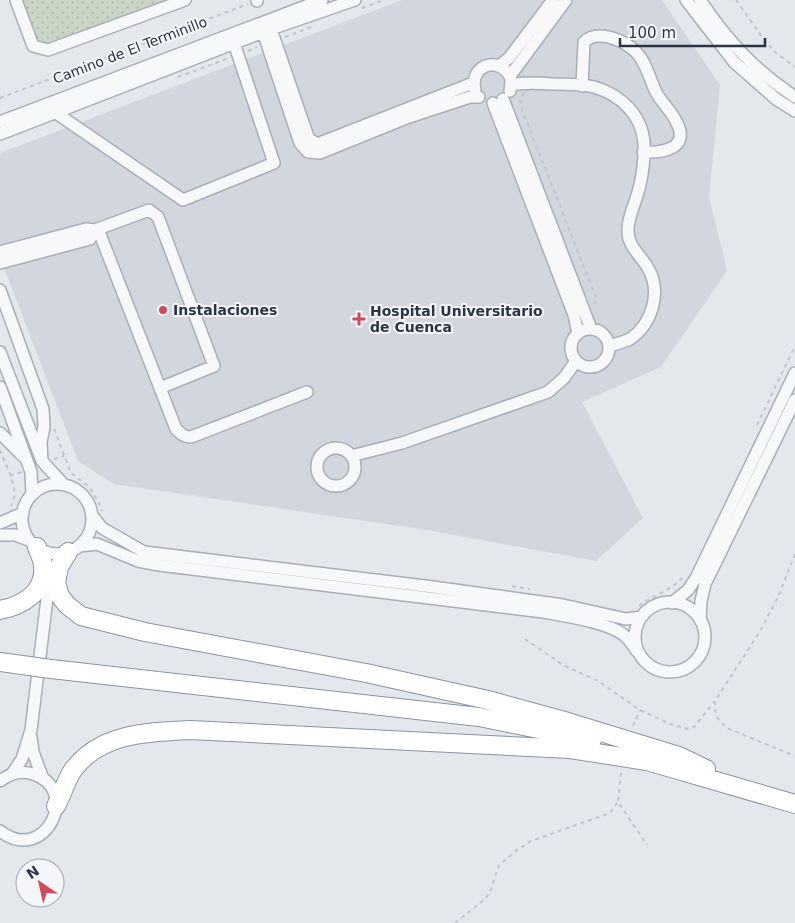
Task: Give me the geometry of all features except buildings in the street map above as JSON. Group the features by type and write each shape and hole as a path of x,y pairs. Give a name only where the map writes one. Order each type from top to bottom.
{"highway":[{"path":"0,610 21,604 36,591 43,576 43,568 36,546"},
{"path":"69,551 59,567 56,578 57,589 67,605 81,616 145,632 366,673 488,700 679,756 715,777 795,804"},
{"path":"0,662 480,717 588,739 688,765 772,796"},
{"path":"56,806 72,772 84,757 102,745 128,735 190,730 570,749 647,761 715,777 750,788"}],"street":[{"path":"16,0 33,46 48,50 185,0"},
{"path":"0,122 322,0"},
{"path":"499,66 509,58 553,0"},
{"path":"510,81 566,0"},
{"path":"686,0 734,62 776,99 795,111"},
{"path":"700,0 733,45 768,78 795,97"},
{"path":"0,134 267,31 356,5"},
{"path":"267,31 309,139 317,144 473,83"},
{"path":"582,86 584,42 590,37 598,35 610,38 624,44 637,53 652,81 654,89 663,104 671,112 680,130 679,138 674,146 666,151 657,153 643,152"},
{"path":"271,42 300,143 308,152 320,153 410,117 470,97 479,97"},
{"path":"56,113 182,200 274,163 234,43"},
{"path":"489,65 504,68 510,81 510,92 498,101 483,100 476,93 473,83 480,70 489,65"},
{"path":"510,81 594,87 613,96 638,118 644,144 639,190 628,227 628,239 631,246 648,268 653,280 654,300 651,315 637,333 628,340 608,346"},
{"path":"498,101 591,329"},
{"path":"498,101 574,315 578,334"},
{"path":"0,252 86,229 96,229 149,210 158,217 214,366 160,388"},
{"path":"0,263 90,239 96,229"},
{"path":"96,229 176,429 185,437 191,437 307,392"},
{"path":"0,290 43,409 42,461"},
{"path":"591,329 605,337 608,346 607,357 600,364 590,367 576,361 572,354 571,345 578,334 591,329"},
{"path":"0,352 42,461 63,484"},
{"path":"351,456 402,443 548,392 564,378 576,361"},
{"path":"672,603 688,590 696,578 795,373"},
{"path":"0,387 31,472 32,494"},
{"path":"0,535 15,535 36,546 69,551 96,544 138,561 159,565 543,612 576,619 616,631 624,636 646,663 658,670 673,672 687,667 698,657 702,649 704,634 700,620 701,601 705,584 795,400"},
{"path":"0,433 19,450 28,463"},
{"path":"12,774 22,759 31,730 50,577 49,567 23,527 23,513 25,504 32,494 44,486 63,484 73,487 85,497 90,506 92,517 88,535 69,551 50,577"},
{"path":"0,523 23,513"},
{"path":"92,517 102,528 144,552 563,604 626,619 655,606 672,603 688,608 700,620"},
{"path":"637,651 635,633 638,613"},
{"path":"0,831 17,840 36,837 51,824 56,812 53,791 43,779 33,752 31,730"},
{"path":"0,781 12,774 26,772 43,779"}],"path":[{"path":"356,5 384,0"},
{"path":"736,0 765,41 775,52 795,67"},
{"name":"Camino de El Terminillo","path":"0,98 257,1"},
{"path":"174,79 320,24"},
{"path":"527,82 526,89 520,100 521,107 596,300 595,304 584,311"},
{"path":"757,426 795,346"},
{"path":"54,428 71,473 89,486 98,500 105,518"},
{"path":"0,450 14,486 15,497 8,509"},
{"path":"525,639 563,666 598,681 640,710 670,724 687,729 694,727 715,701 759,634 778,597 795,554"},
{"path":"638,613 671,588 685,574"},
{"path":"506,586 534,590"},
{"path":"715,701 714,712 719,722 728,728 795,756"},
{"path":"632,726 640,710"},
{"path":"455,923 485,899 490,892 499,865 517,850 531,841 610,813 618,802 621,773"},
{"path":"618,802 647,846"}],"shaded area":[{"name":"Hospital Universitario de Cuenca","path":"402,0 662,0 720,85 709,197 727,271 661,367 582,402 643,518 596,561 427,530 114,484 78,461 0,257 0,153"}],"green space":[{"path":"21,0 173,0 39,48"}],"place":[{"name":"Instalaciones","path":"163,310"},
{"name":"Hospital Universitario de Cuenca","path":"359,319"}]}
